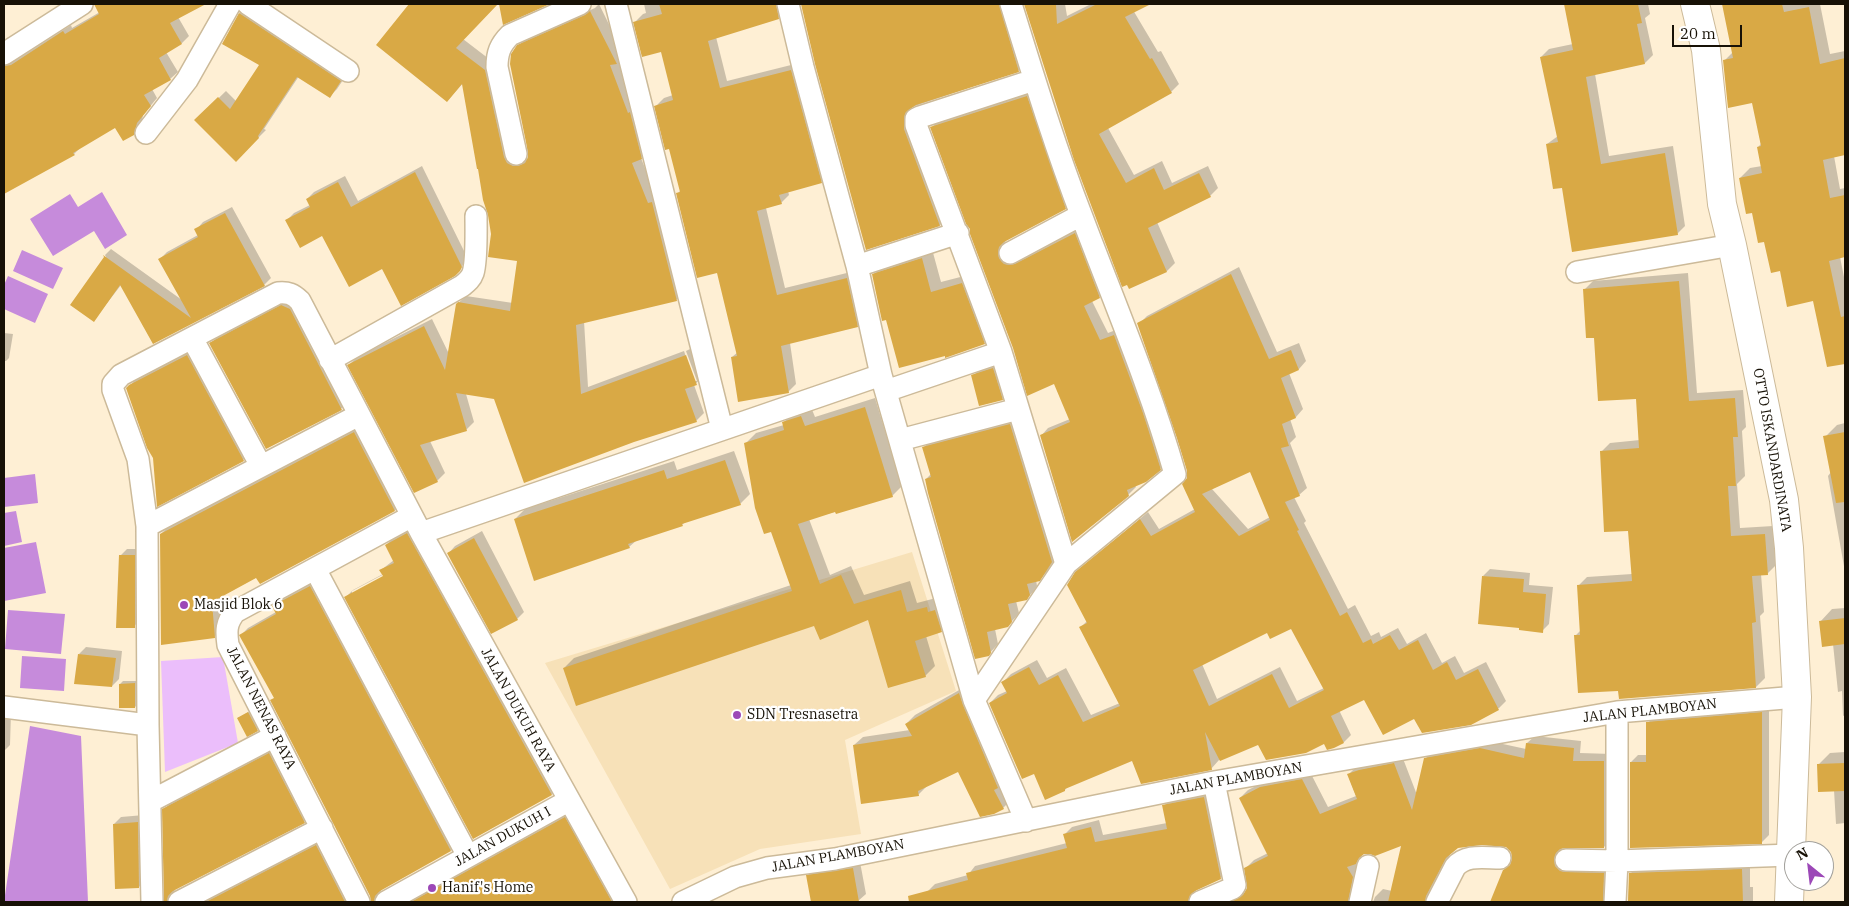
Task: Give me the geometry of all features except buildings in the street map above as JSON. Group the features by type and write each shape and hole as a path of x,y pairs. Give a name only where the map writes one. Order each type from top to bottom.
{"main road":[{"name":"OTTO ISKANDARDINATA","path":"1695,4 1706,50 1722,204 1784,500 1789,548 1797,697 1792,841"}],"street":[{"path":"4,54 82,4"},
{"path":"146,133 187,80 230,4"},
{"path":"248,4 348,71"},
{"path":"516,154 496,67 496,55 501,44 510,35 580,4"},
{"path":"616,4 722,430"},
{"path":"788,4 802,67 857,266 883,383 974,700 1026,821"},
{"path":"974,700 1066,564 1176,474 1138,365 1081,215 1034,80 1011,4"},
{"path":"1034,80 920,117 916,120 916,125 1001,352 1066,564"},
{"path":"1010,253 1081,215"},
{"path":"330,360 462,286 469,280 473,273 474,265 476,216"},
{"path":"857,266 958,233"},
{"path":"1577,272 1732,245"},
{"name":"JALAN DUKUH RAYA","path":"147,526 138,459 113,390 113,384 121,375 278,292 287,292 294,295 300,301 416,524 568,801 626,902"},
{"path":"192,338 261,466"},
{"name":"JALAN NENAS RAYA","path":"359,902 228,645 226,633 228,620 235,612 315,569 416,524 722,430 883,383 1001,352"},
{"path":"900,440 1018,409"},
{"path":"152,902 148,725 147,526 359,415"},
{"path":"315,569 468,856"},
{"name":"JALAN PLAMBOYAN","path":"683,902 736,877 767,868 836,859 1214,782 1617,712 1797,697"},
{"path":"4,707 148,725"},
{"path":"1615,902 1617,860 1617,712"},
{"path":"151,801 275,736"},
{"path":"1200,902 1234,888 1235,885 1214,782"},
{"name":"JALAN DUKUH I","path":"386,902 568,801"},
{"path":"179,902 322,828"},
{"path":"1566,860 1784,855"},
{"path":"1438,902 1458,863 1469,858 1500,858"},
{"path":"1360,902 1368,866"}],"shaded area":[{"path":"102,192 127,235 105,249 94,231 53,256 30,219 70,194 78,207"},
{"path":"22,250 63,268 53,289 13,271"},
{"path":"8,276 48,294 35,323 4,309 4,285"},
{"path":"35,474 38,503 4,507 4,478"},
{"path":"16,511 22,542 4,546 4,513"},
{"path":"36,542 46,593 4,601 4,548"},
{"name":"SDN Tresnasetra","path":"912,552 956,691 845,740 861,834 760,849 670,889 545,663"},
{"path":"8,610 65,614 61,654 5,649"},
{"path":"22,656 66,659 64,691 20,688"},
{"path":"223,657 238,743 165,772 161,661"},
{"path":"30,726 81,736 88,902 4,902"}],"place":[{"name":"Masjid Blok 6","path":"184,605"},
{"name":"SDN Tresnasetra","path":"737,715"},
{"name":"Hanif's Home","path":"432,888"}]}
